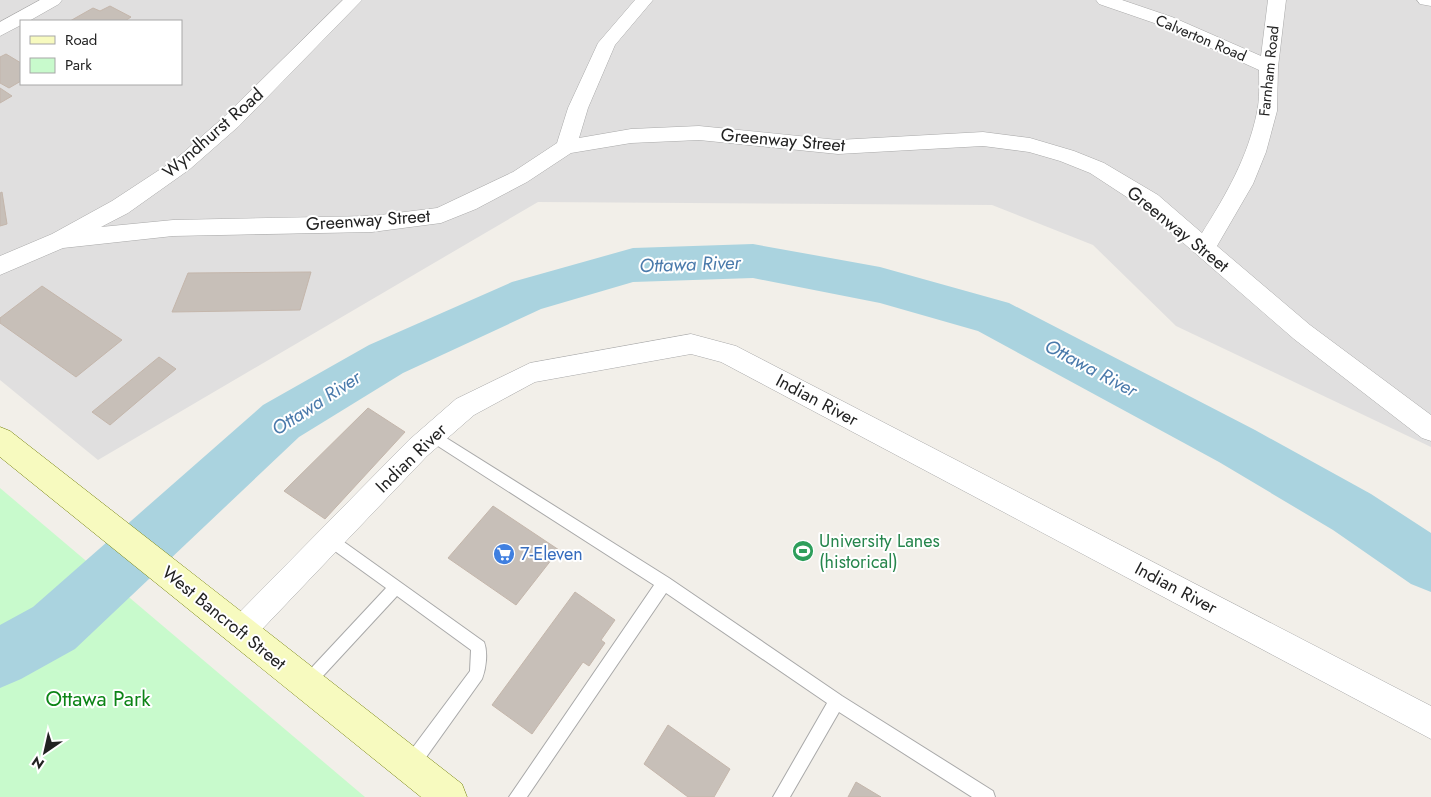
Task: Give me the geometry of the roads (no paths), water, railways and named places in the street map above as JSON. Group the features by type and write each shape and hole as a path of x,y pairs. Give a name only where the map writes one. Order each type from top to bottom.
{"main road":[{"name":"West Bancroft Street","path":"0,440 448,797"}],"street":[{"path":"0,30 53,0"},
{"name":"Wyndhurst Road","path":"0,266 60,240 120,207 183,164 232,122 353,0"},
{"path":"566,147 578,108 607,43 645,0"},
{"name":"Calverton Road","path":"1104,0 1166,21 1269,67"},
{"name":"Farnham Road","path":"1205,248 1243,184 1256,152 1267,111 1269,67 1277,0"},
{"path":"1426,0 1431,1"},
{"name":"Greenway Street","path":"60,240 173,228 372,224 420,219 441,215 476,199 520,177 566,147 631,136 699,133 838,146 983,139 1030,145 1067,156 1097,168 1150,201 1302,332 1431,430"},
{"name":"Indian River","path":"240,631 432,435 465,407 530,373 690,344 727,352 1431,722"}],"lane":[{"path":"432,435 664,583 836,702 987,797"},
{"path":"330,539 479,647 477,674 410,766"},
{"path":"517,797 664,583"},
{"path":"306,684 396,587"},
{"path":"781,797 836,702"}],"waterway":[{"name":"Ottawa River","path":"0,658 54,628 281,421 386,359 528,295 633,265 753,261 880,285 992,316 1237,446 1352,512 1431,565"}],"place":[{"name":"University Lanes (historical)","path":"803,551"},
{"name":"7-Eleven","path":"504,554"}],"park label":[{"name":"Ottawa Park","path":"98,699"}]}
